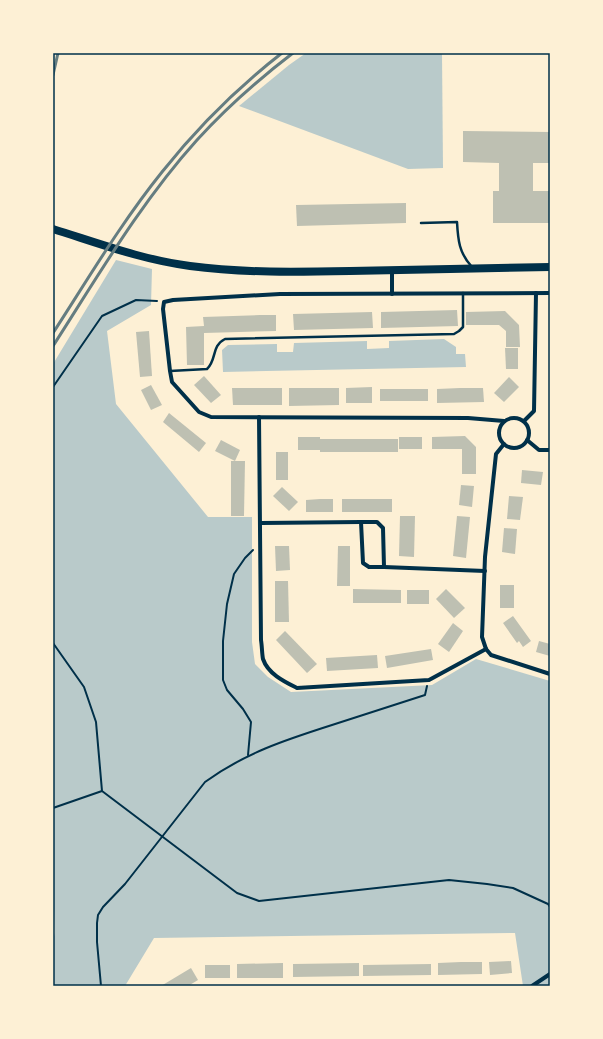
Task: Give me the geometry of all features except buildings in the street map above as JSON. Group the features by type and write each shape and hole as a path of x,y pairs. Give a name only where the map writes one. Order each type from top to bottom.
{"main road":[{"path":"53,229 138,255 190,266 258,271 392,271 550,267"}],"street":[{"path":"392,271 392,294"},
{"path":"524,421 534,411 536,293"},
{"path":"504,421 468,418 211,417 199,412 172,382 163,309 164,302 173,300 280,294 550,293"},
{"path":"259,417 261,640 263,660 271,672 297,688 429,680 486,649"},
{"path":"516,417 524,421 529,431 527,440 519,447 509,447 500,440 500,425 504,421 509,418 516,417"},
{"path":"527,440 540,450 550,450"},
{"path":"504,444 496,454 484,571 482,636 486,649 491,655 550,674"},
{"path":"361,522 363,563 369,567 484,571"},
{"path":"261,523 377,522 383,528 384,567"},
{"path":"532,986 550,974"}],"lane":[{"path":"421,223 457,222 458,243 464,258 473,269"},
{"path":"170,371 207,369 212,363 217,347 225,340 454,334 463,327 463,293"}],"path":[{"path":"53,387 102,316 136,300 164,302"},
{"path":"248,755 251,722 243,709 227,690 223,680 223,641 227,604 234,574 245,558 261,543"},
{"path":"53,643 84,687 96,722 102,791 237,893 259,901 449,880 513,888 548,904 550,907"},
{"path":"101,986 97,942 98,915 103,906 125,884 205,782 220,771 248,755 279,742 425,695 429,680"},
{"path":"53,808 102,791"}],"shaded area":[{"path":"306,53 442,53 443,168 408,169 239,106"},
{"path":"116,260 152,269 151,305 107,331 116,404 208,517 252,517 252,642 255,664 268,677 291,692 432,685 476,659 550,681 550,986 523,986 515,933 154,938 125,986 53,986 53,940 55,933 53,906 53,364"},
{"path":"444,339 456,347 456,354 465,354 466,367 223,372 222,350 228,345 277,344 277,352 293,352 294,343 367,341 367,349 389,348 389,341"}],"railway":[{"path":"53,75 58,53"},
{"path":"53,333 119,231 147,191 175,156 203,124 233,94 282,53"},
{"path":"53,346 121,240 157,188 197,140 231,105 293,53"}]}
